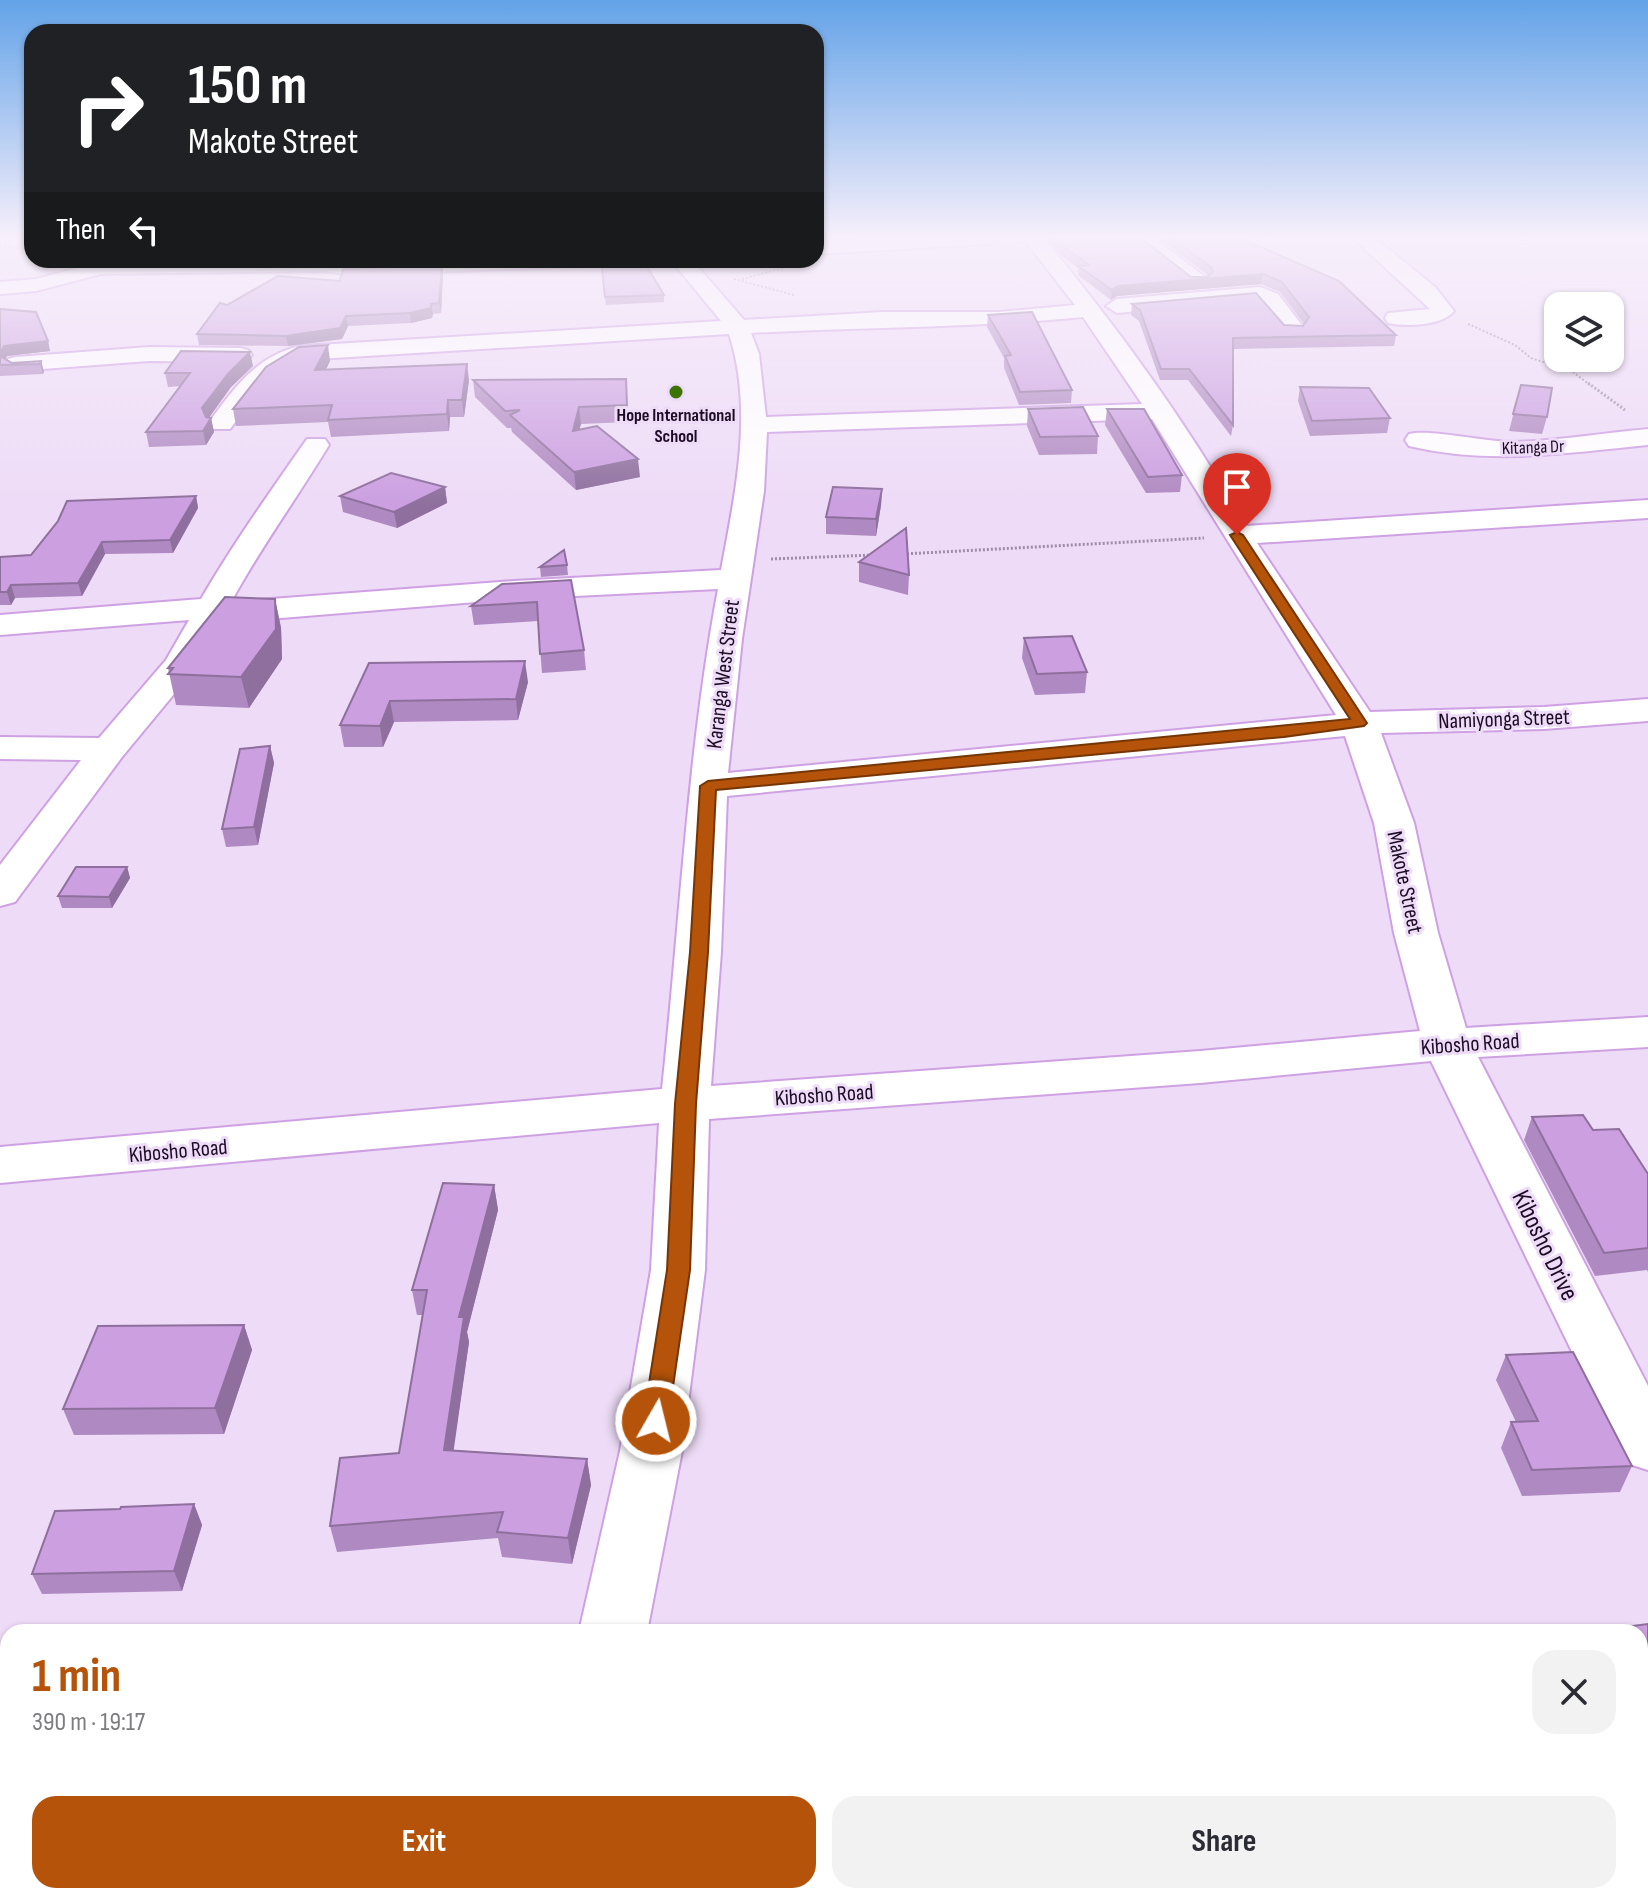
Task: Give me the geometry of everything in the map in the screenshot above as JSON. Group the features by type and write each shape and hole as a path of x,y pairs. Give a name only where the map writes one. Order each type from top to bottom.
{"street":[{"path":"16,364 149,354 290,356 392,345 722,327"},
{"name":"Karanga West Street","path":"615,1624 651,1451 678,1270 685,1104 699,952 708,786 736,570 750,491 754,425 747,354 737,327"},
{"name":"Makote Street","path":"1109,327 1159,411 1202,473 1237,535 1359,723 1394,823 1416,933 1447,1044"},
{"path":"221,424 245,390 264,371 290,356"},
{"path":"754,425 1159,411"},
{"name":"Kitanga Dr","path":"1418,440 1469,448 1514,450 1648,437"},
{"path":"0,893 109,749 181,664 246,547 287,492 316,445"},
{"path":"1237,535 1648,509"},
{"path":"0,625 498,591 736,570"},
{"name":"Namiyonga Street","path":"1359,723 1544,718 1648,710"},
{"path":"708,786 1284,733 1359,723"},
{"path":"0,748 109,749"},
{"name":"Kibosho Road","path":"0,1165 685,1104 1200,1067 1447,1044 1648,1032"},
{"name":"Kibosho Drive","path":"1447,1044 1648,1445"},
{"path":"0,1155 166,1151"}],"path":[{"path":"1477,327 1515,345 1531,358 1573,372 1624,409"},
{"path":"898,554 1237,535"},
{"path":"736,570 884,555"}],"building":[{"path":"0,327 42,327 48,341 4,346 0,353"},
{"path":"202,327 341,327 286,336 197,334"},
{"path":"995,327 1040,327 1072,390 1020,392 1005,356 1011,355"},
{"path":"1146,327 1387,327 1396,335 1233,338 1233,425 1189,369 1161,369"},
{"path":"328,345 315,370 467,364 462,400 448,400 447,414 328,420 332,405 233,409 266,367 299,347"},
{"path":"181,351 250,352 202,408 206,417 211,418 203,431 146,432 190,373 165,373"},
{"path":"0,356 12,363 41,361 40,364 0,365"},
{"path":"626,379 627,405 579,407 573,431 597,426 638,459 574,472 510,415 520,410 505,411 473,380"},
{"path":"1521,385 1552,388 1547,417 1513,414"},
{"path":"1300,387 1369,388 1390,418 1312,421"},
{"path":"1083,407 1098,436 1040,437 1028,409"},
{"path":"1107,409 1144,409 1182,475 1148,477"},
{"path":"391,473 445,487 394,512 340,496"},
{"path":"833,487 882,489 876,519 826,517"},
{"path":"196,496 170,540 102,542 78,583 11,585 7,592 0,592 0,557 31,555 58,521 67,501"},
{"path":"906,528 909,575 859,562"},
{"path":"564,550 567,565 540,567"},
{"path":"571,580 584,650 540,654 537,602 471,606 502,584"},
{"path":"225,597 275,599 276,629 241,677 168,674 173,668 168,668"},
{"path":"1072,636 1087,672 1037,674 1024,638"},
{"path":"525,661 516,699 390,701 380,726 340,725 369,663"},
{"path":"270,746 254,827 222,829 240,749"},
{"path":"76,867 127,867 109,897 58,896"},
{"path":"1583,1115 1593,1130 1619,1129 1648,1174 1648,1248 1604,1253 1532,1117"},
{"path":"443,1183 494,1185 459,1317 464,1317 444,1450 587,1459 568,1538 497,1532 503,1512 330,1526 340,1458 399,1453 427,1290 412,1290"},
{"path":"244,1325 215,1408 63,1409 98,1326"},
{"path":"1573,1352 1632,1466 1532,1470 1511,1422 1538,1421 1506,1355"},
{"path":"194,1504 174,1571 32,1574 55,1511"}],"place":[{"name":"Hope International School","path":"676,392"}],"route":[{"path":"656,1421 678,1270 685,1104 699,952 708,786 1111,746 1284,733 1359,723 1237,535"}]}
